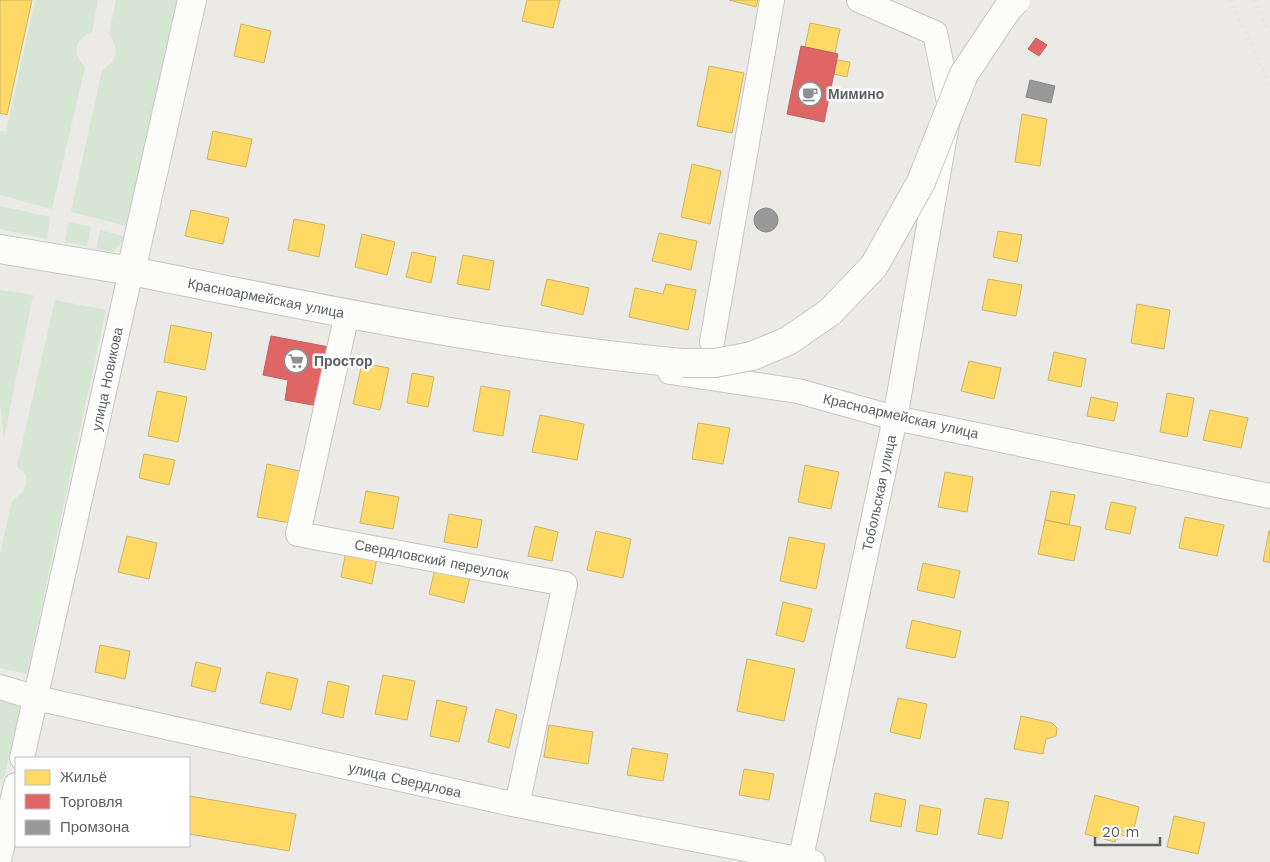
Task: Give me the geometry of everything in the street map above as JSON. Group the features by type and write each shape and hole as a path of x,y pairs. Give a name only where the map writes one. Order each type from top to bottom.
{"street":[{"name":"улица Новикова","path":"22,757 192,0"},
{"path":"712,342 772,0"},
{"name":"Тобольская улица","path":"804,861 895,418 950,107 935,33 859,0"},
{"name":"Красноармейская улица","path":"0,248 54,260 131,271 347,314 595,355 682,364 716,363 752,356 788,341 830,312 874,266 921,182 964,74 1008,8 1016,0"},
{"name":"Свердловский переулок","path":"347,314 298,534 565,584 517,805"},
{"name":"Красноармейская улица","path":"532,345 556,355 798,391 895,418 1270,496"},
{"name":"улица Свердлова","path":"0,687 36,698 517,805 804,861"},
{"path":"0,856 10,794"}],"green space":[{"path":"35,0 98,0 92,32 81,39 76,47 78,57 85,67 52,209 0,195 0,131 6,132"},
{"path":"116,0 180,0 130,227 71,212 102,70 111,62 116,54 113,39 109,34"},
{"path":"0,206 50,217 47,239 0,229"},
{"path":"69,222 91,227 87,246 65,242"},
{"path":"100,230 126,237 113,252 96,249"},
{"path":"0,290 33,295 4,438 0,403"},
{"path":"55,300 106,310 27,674 0,668 0,554 12,501 22,493 26,485 26,475 17,466"},
{"path":"0,693 22,701 4,778 0,779"}],"building: Жильё":[{"path":"0,0 32,0 7,115 0,113"},
{"path":"527,0 560,0 553,28 522,21"},
{"path":"729,0 758,0 756,7"},
{"path":"810,23 840,29 835,53 805,47"},
{"path":"241,24 271,31 264,63 234,56"},
{"path":"837,60 850,62 847,77 834,74"},
{"path":"709,66 744,73 732,133 697,126"},
{"path":"1022,114 1047,119 1040,166 1015,162"},
{"path":"213,131 252,139 246,167 207,159"},
{"path":"692,164 721,171 710,224 681,217"},
{"path":"191,210 229,218 223,244 185,236"},
{"path":"294,219 325,225 319,257 288,250"},
{"path":"998,231 1022,235 1017,262 993,257"},
{"path":"659,233 697,241 691,270 652,261"},
{"path":"362,234 395,242 387,275 355,267"},
{"path":"412,252 436,257 431,283 406,277"},
{"path":"463,255 494,261 489,290 457,284"},
{"path":"547,279 589,288 583,315 541,305"},
{"path":"988,279 1022,285 1016,316 982,310"},
{"path":"666,284 696,290 688,330 629,317 635,288 663,294"},
{"path":"1137,304 1170,310 1164,349 1131,343"},
{"path":"171,325 212,333 205,370 164,362"},
{"path":"1054,352 1086,359 1081,387 1048,380"},
{"path":"969,361 1001,368 994,399 961,391"},
{"path":"362,363 389,368 380,410 353,404"},
{"path":"412,373 434,377 428,407 407,403"},
{"path":"481,386 510,391 503,436 473,431"},
{"path":"157,391 187,397 178,442 148,436"},
{"path":"1167,393 1194,398 1187,437 1160,432"},
{"path":"1091,397 1118,403 1114,421 1087,416"},
{"path":"1210,410 1248,418 1241,448 1203,440"},
{"path":"540,415 584,424 577,460 532,452"},
{"path":"698,423 730,428 723,464 692,459"},
{"path":"144,454 175,460 169,485 139,478"},
{"path":"267,464 300,471 290,523 257,517"},
{"path":"805,465 839,472 831,509 798,502"},
{"path":"945,472 973,477 967,512 938,507"},
{"path":"366,491 399,497 393,529 360,523"},
{"path":"1051,491 1075,495 1069,525 1045,520"},
{"path":"1111,502 1136,507 1130,534 1105,529"},
{"path":"449,514 482,520 477,548 444,542"},
{"path":"1185,517 1224,525 1217,556 1179,548"},
{"path":"1045,520 1081,527 1074,561 1038,554"},
{"path":"535,526 558,532 552,561 528,556"},
{"path":"596,531 631,539 623,578 587,570"},
{"path":"1270,531 1270,563 1263,561"},
{"path":"127,536 157,543 149,579 118,572"},
{"path":"789,537 825,544 816,589 780,581"},
{"path":"346,551 377,558 372,584 341,577"},
{"path":"923,563 960,571 954,598 917,590"},
{"path":"435,569 470,577 464,603 429,594"},
{"path":"783,602 812,609 804,642 776,635"},
{"path":"912,620 961,631 955,658 906,648"},
{"path":"100,645 130,651 125,679 95,672"},
{"path":"747,659 795,669 784,721 737,711"},
{"path":"196,662 221,668 215,692 191,686"},
{"path":"267,672 298,679 291,710 260,703"},
{"path":"383,675 415,681 407,720 375,714"},
{"path":"328,681 349,686 343,718 322,713"},
{"path":"898,698 927,704 920,739 890,732"},
{"path":"437,700 467,707 459,742 430,736"},
{"path":"496,709 517,715 509,748 488,742"},
{"path":"1021,716 1052,723 1057,728 1056,736 1046,739 1043,754 1014,749"},
{"path":"549,725 593,732 588,764 544,757"},
{"path":"632,748 668,754 663,781 627,775"},
{"path":"744,769 774,774 769,800 739,795"},
{"path":"875,793 906,800 901,827 870,821"},
{"path":"1095,795 1139,807 1132,837 1118,834 1115,842 1085,834"},
{"path":"190,796 296,814 289,851 190,834"},
{"path":"985,798 1009,802 1002,839 978,834"},
{"path":"920,805 941,809 937,835 916,831"},
{"path":"1174,816 1205,823 1198,854 1167,847"}],"building: Торговля":[{"path":"1036,38 1047,45 1039,56 1028,49"},
{"name":"Мимино","path":"801,46 838,54 824,122 787,114"},
{"name":"Простор","path":"271,336 329,347 318,406 285,400 288,380 263,375"}],"building: Промзона":[{"path":"1030,80 1055,86 1051,103 1026,97"},
{"path":"766,208 774,212 778,220 774,228 766,232 758,228 754,220 758,212"}],"railway":[{"path":"1231,0 1270,88"},
{"path":"1255,0 1270,34"}],"place":[{"name":"Мимино","path":"810,94"},
{"name":"Простор","path":"296,361"}]}
